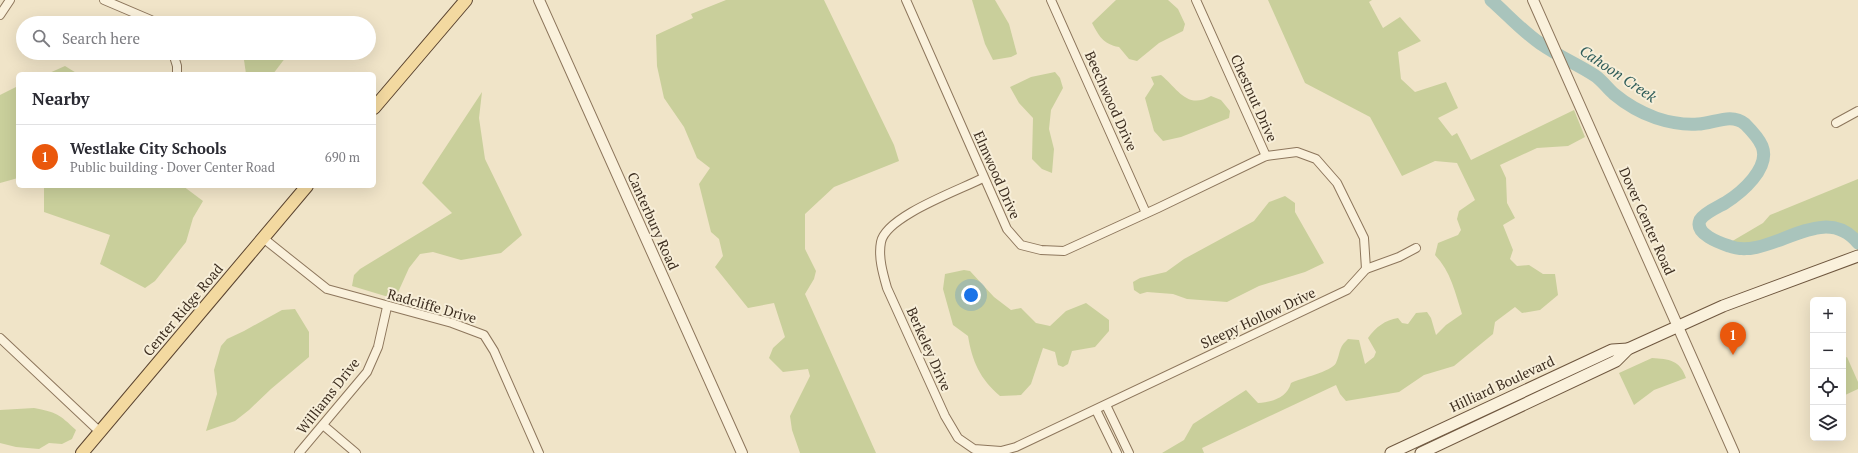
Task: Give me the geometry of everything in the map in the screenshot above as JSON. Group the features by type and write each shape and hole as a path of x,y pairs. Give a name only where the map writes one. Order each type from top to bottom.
{"main road":[{"path":"376,106 466,0"},
{"name":"Center Ridge Road","path":"82,453 305,188"},
{"name":"Hilliard Boulevard","path":"1421,453 1616,361 1628,349 1678,326 1744,297 1858,256"},
{"name":"Hilliard Boulevard","path":"1391,453 1612,350 1628,349"}],"street":[{"path":"0,15 10,0"},
{"path":"104,0 142,16"},
{"name":"Canterbury Road","path":"538,0 742,453"},
{"name":"Elmwood Drive","path":"906,0 983,178 1007,229 1021,245 1041,250 1064,251 1146,214 1266,156"},
{"name":"Beechwood Drive","path":"1051,0 1146,214"},
{"name":"Chestnut Drive","path":"1196,0 1266,156 1297,152 1316,159 1337,183 1364,238 1366,269"},
{"name":"Dover Center Road","path":"1533,0 1734,453"},
{"path":"175,60 177,72"},
{"path":"1836,123 1858,111"},
{"name":"Berkeley Drive","path":"983,178 914,210 895,222 881,241 882,270 888,288 945,416 958,438 974,449 1001,451 1016,447 1106,405"},
{"name":"Radcliffe Drive","path":"263,238 327,289 387,307 452,323 484,335 494,351 539,453"},
{"name":"Sleepy Hollow Drive","path":"1106,405 1347,290 1366,269 1399,257 1416,248"},
{"name":"Williams Drive","path":"299,453 366,372 378,347 387,307"},
{"path":"0,338 100,432"},
{"path":"1106,405 1129,453"},
{"path":"1096,410 1117,453"},
{"path":"323,425 356,453"}],"green space":[{"path":"726,0 824,0 894,145 899,161 834,187 805,214 805,249 816,271 814,279 805,294 876,453 800,453 792,430 790,416 810,376 808,369 783,372 769,358 773,348 785,337 774,303 748,308 715,267 723,256 719,239 711,232 699,184 710,168 697,158 684,127 664,98 657,66 656,35 693,18 691,14"},
{"path":"972,0 995,0 1009,24 1017,54 1011,57 993,60 985,44"},
{"path":"1116,0 1168,0 1178,9 1185,24 1183,31 1159,43 1137,61 1129,59 1119,47 1105,42 1092,23"},
{"path":"1268,0 1372,0 1369,2 1383,28 1400,17 1421,41 1398,52 1401,79 1415,92 1446,82 1458,108 1438,118 1452,136 1457,133 1471,160 1574,110 1585,137 1568,146 1537,148 1500,165 1506,178 1507,203 1515,218 1503,225 1513,250 1510,259 1517,266 1529,265 1543,274 1555,274 1558,295 1540,310 1522,313 1515,307 1495,322 1493,334 1454,366 1424,375 1399,392 1346,401 1340,394 1336,385 1202,448 1204,453 1162,453 1184,440 1193,424 1246,390 1258,403 1268,402 1282,396 1289,388 1291,383 1333,366 1336,363 1341,348 1348,339 1359,340 1365,364 1374,357 1376,352 1368,338 1385,322 1398,318 1402,323 1408,324 1416,313 1427,312 1431,318 1436,335 1446,325 1462,314 1449,275 1435,255 1438,243 1458,235 1461,230 1457,219 1459,211 1475,200 1457,163 1435,161 1402,176 1370,117 1305,83"},
{"path":"244,60 284,60 275,72 246,72"},
{"path":"65,66 75,72 52,72"},
{"path":"1055,72 1060,78 1063,88 1051,110 1049,129 1054,149 1052,173 1042,169 1032,159 1033,118 1019,103 1010,87 1031,77"},
{"path":"1161,75 1183,96 1189,99 1195,101 1203,100 1211,96 1221,100 1230,111 1229,118 1181,137 1163,141 1154,131 1145,98 1154,84 1151,77"},
{"path":"16,87 16,179 0,183 0,95"},
{"path":"482,92 479,118 485,159 522,235 501,253 461,260 433,252 420,254 409,268 395,299 352,286 354,275 360,269 452,213 422,183"},
{"path":"1858,179 1858,240 1841,229 1822,227 1796,233 1750,248 1731,247 1729,243 1763,223 1770,215"},
{"path":"44,188 186,188 203,201 193,218 186,242 155,281 145,288 100,264 110,235 44,212"},
{"path":"1285,196 1295,203 1295,212 1324,263 1305,272 1259,286 1227,302 1187,299 1173,294 1147,292 1140,294 1134,290 1133,282 1140,278 1166,272 1184,259 1254,221 1269,202"},
{"path":"964,270 970,271 994,297 1011,310 1021,308 1036,323 1050,326 1066,311 1086,303 1109,320 1109,331 1095,347 1072,351 1068,364 1063,367 1058,365 1055,352 1043,348 1031,384 1021,395 1000,396 987,383 978,369 972,354 968,336 953,325 943,289 945,274"},
{"path":"295,309 309,332 309,357 235,421 206,431 217,394 214,370 221,346 227,339 282,310"},
{"path":"1652,358 1669,360 1677,364 1681,367 1686,378 1654,390 1634,405 1619,373"},
{"path":"1846,358 1858,382 1858,389 1846,395 1846,369"},
{"path":"34,408 52,412 65,420 76,430 72,439 62,444 49,443 39,449 16,447 0,443 0,410"}],"waterway":[{"name":"Cahoon Creek","path":"1491,0 1534,39 1600,79 1611,92 1640,111 1661,120 1682,124 1704,124 1734,119 1745,124 1750,129 1762,146 1764,154 1762,163 1753,179 1739,193 1732,199 1702,217 1699,225 1704,234 1720,243 1745,249 1761,246 1812,229 1828,227 1844,231 1858,243"}],"place":[{"name":"Westlake City Schools","path":"1733,355"}]}
